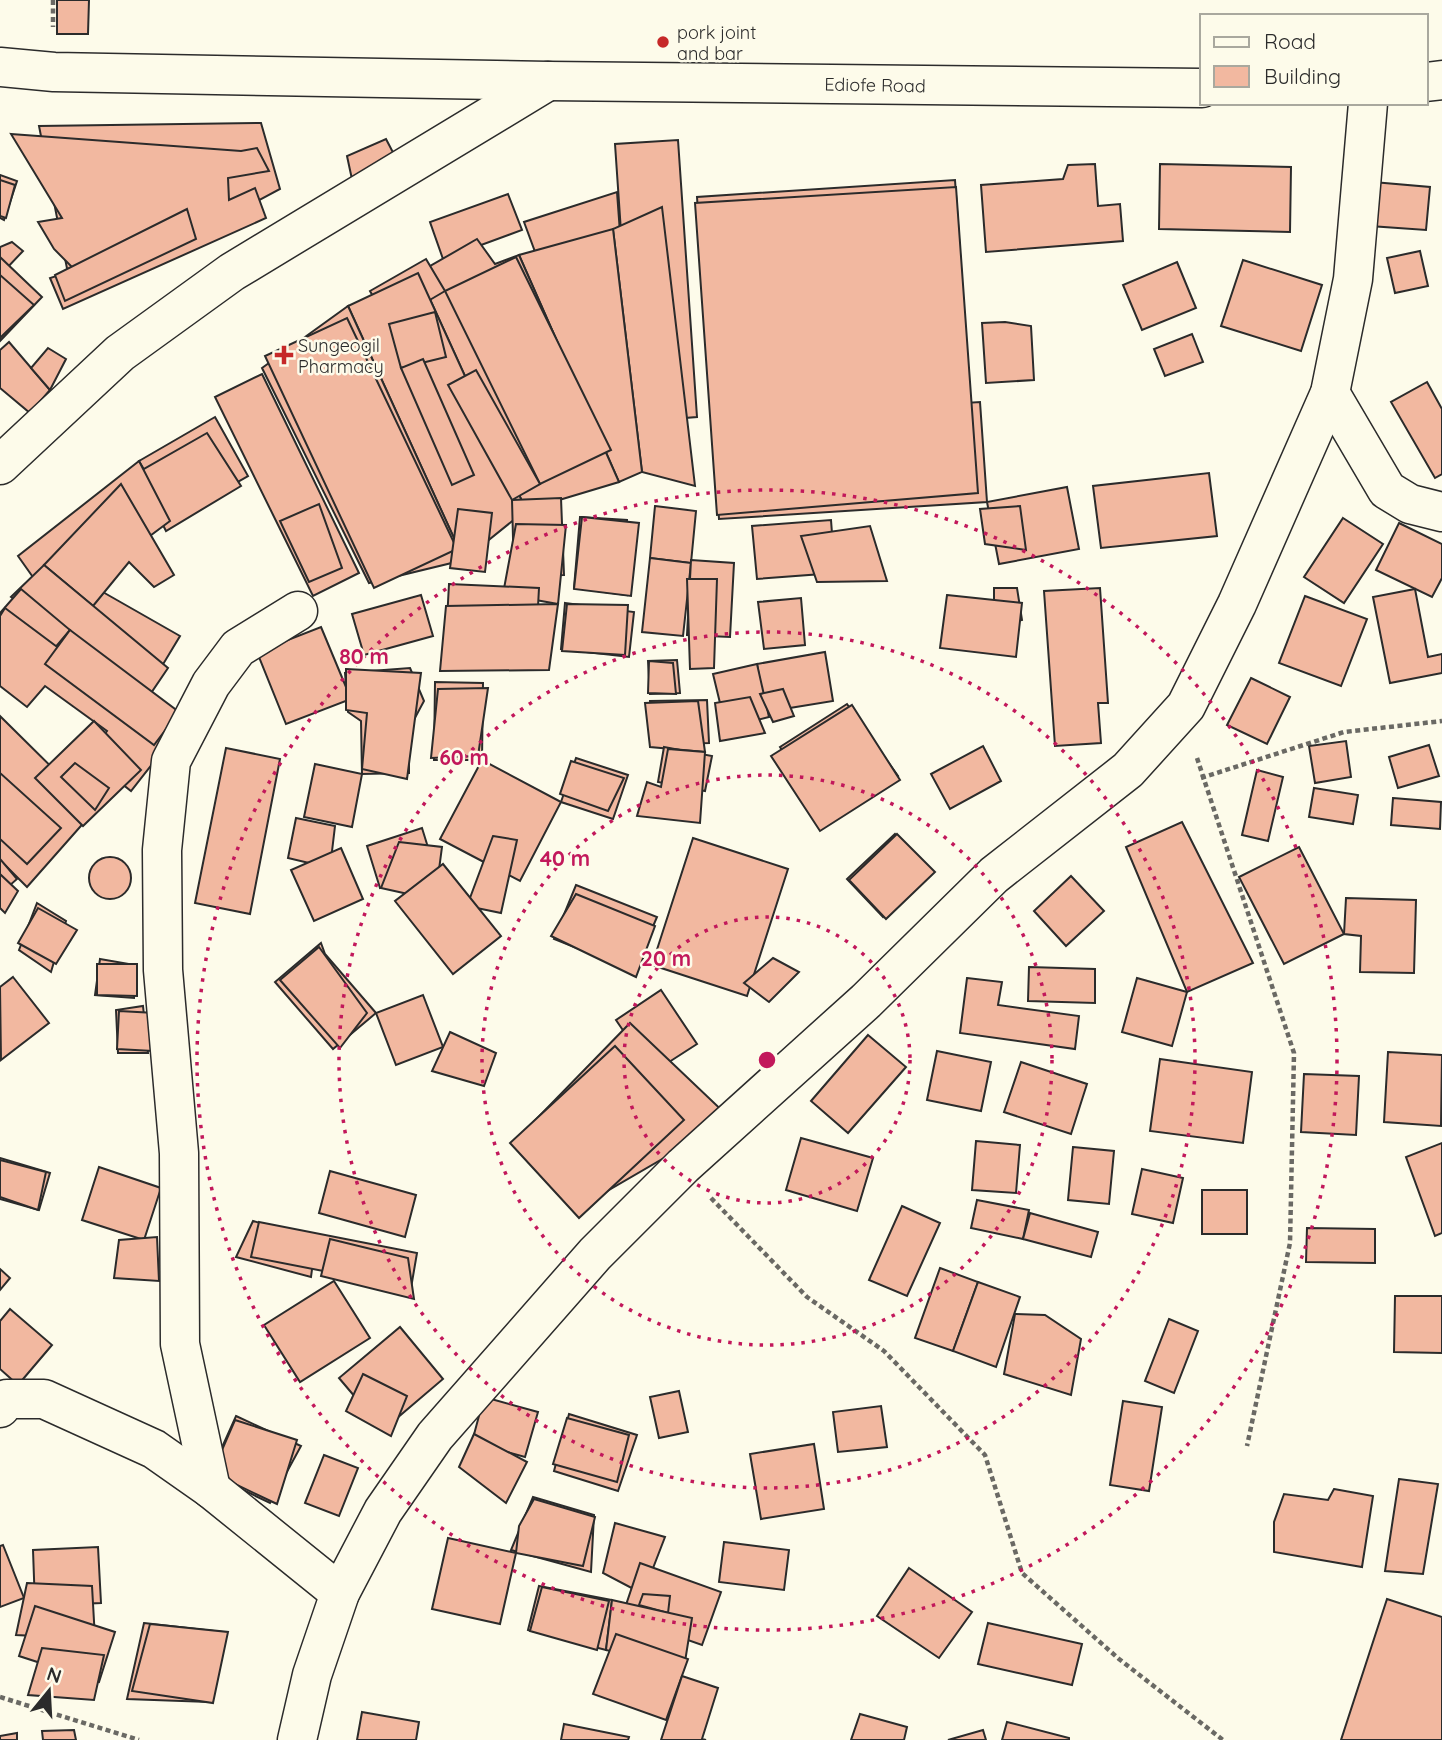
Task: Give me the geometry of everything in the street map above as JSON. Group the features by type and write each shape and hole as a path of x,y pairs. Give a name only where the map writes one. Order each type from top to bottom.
{"street":[{"name":"Ediofe Road","path":"0,67 54,72 548,81 1200,88"},
{"path":"0,466 120,353 232,272 548,81"},
{"path":"297,1740 312,1675 340,1593 383,1511 435,1436 595,1254 682,1166 866,1001 994,875 1128,770 1186,706 1237,604 1330,393 1353,279 1368,105"},
{"path":"1330,393 1387,490 1409,504 1442,512"},
{"path":"211,1489 180,1344 179,1153 163,970 162,850 172,761 211,684 238,648 298,611"},
{"path":"0,1408 8,1399 44,1399 154,1450 211,1489 340,1593"}],"path":[{"path":"1186,706 1201,778 1275,989 1294,1053 1290,1243 1247,1446"},
{"path":"1201,778 1345,732 1442,721"},
{"path":"682,1166 750,1241 807,1297 884,1351 985,1455 1022,1573 1119,1659 1223,1740"},
{"path":"0,1697 139,1740"}],"building":[{"path":"57,0 89,0 88,34 57,34"},
{"path":"261,123 280,189 73,299 39,126"},
{"path":"11,134 241,151 257,148 269,171 228,178 229,200 255,188 266,218 63,309 50,278 75,270 54,249 38,222 62,218"},
{"path":"386,139 398,162 353,184 347,156"},
{"path":"678,140 697,417 634,422 615,144"},
{"path":"1095,164 1098,206 1120,204 1123,241 986,252 981,185 1063,179 1068,165"},
{"path":"1160,164 1291,167 1290,232 1159,229"},
{"path":"0,175 17,181 4,220 0,218"},
{"path":"0,180 15,185 6,218 0,216"},
{"path":"955,180 970,398 932,400 923,267 778,276 791,461 938,452 935,405 980,402 987,502 719,519 697,197"},
{"path":"1373,182 1430,187 1426,230 1370,226"},
{"path":"956,187 978,493 717,515 695,203"},
{"path":"617,192 634,422 601,430 524,222"},
{"path":"508,194 522,230 443,259 430,222"},
{"path":"662,207 695,486 642,472 613,229"},
{"path":"187,209 196,239 65,301 55,275"},
{"path":"613,229 642,472 619,482 519,255"},
{"path":"477,239 495,264 519,255 619,482 526,510 418,273"},
{"path":"12,242 23,251 5,270 0,265 0,247"},
{"path":"1420,251 1428,286 1395,293 1387,258"},
{"path":"0,257 42,297 0,341"},
{"path":"516,257 611,450 540,484 445,291"},
{"path":"426,259 445,291 389,324 370,291"},
{"path":"1243,260 1322,285 1301,351 1221,326"},
{"path":"1177,262 1196,308 1142,330 1123,285"},
{"path":"418,273 526,510 464,560 348,306"},
{"path":"0,275 34,305 0,338"},
{"path":"348,306 464,560 369,583 262,368"},
{"path":"435,312 446,357 401,368 389,324"},
{"path":"347,318 457,549 374,588 265,356"},
{"path":"1005,322 1031,326 1034,380 986,383 982,323"},
{"path":"1192,334 1203,362 1165,376 1154,349"},
{"path":"9,342 50,390 30,413 0,388 0,350"},
{"path":"48,348 66,359 50,390 31,368"},
{"path":"423,359 474,475 452,485 401,368"},
{"path":"476,370 540,484 512,500 448,385"},
{"path":"262,374 359,573 313,596 215,397"},
{"path":"1427,382 1442,409 1442,474 1435,478 1391,402"},
{"path":"215,417 248,476 173,519 139,461"},
{"path":"207,433 241,486 166,531 137,473"},
{"path":"139,461 170,521 87,583 180,636 162,666 45,600 47,597 18,556"},
{"path":"1209,473 1217,536 1101,548 1093,486"},
{"path":"121,484 174,575 154,587 129,562 93,606 44,565"},
{"path":"1067,487 1079,549 999,564 987,502"},
{"path":"561,498 564,575 514,576 512,500"},
{"path":"319,504 342,568 309,582 280,521"},
{"path":"655,506 696,511 691,563 650,558"},
{"path":"1020,506 1026,550 985,544 980,509"},
{"path":"458,509 492,513 485,572 450,568"},
{"path":"580,517 627,520 627,595 574,588"},
{"path":"582,517 639,523 631,596 574,589"},
{"path":"1343,518 1383,544 1344,603 1304,577"},
{"path":"831,520 835,573 757,579 752,526"},
{"path":"1399,523 1442,544 1442,578 1432,597 1376,570"},
{"path":"516,524 566,525 558,604 503,594"},
{"path":"870,526 887,581 817,582 801,536"},
{"path":"650,558 691,563 683,636 642,632"},
{"path":"691,560 734,563 730,637 687,635"},
{"path":"44,565 168,668 149,696 11,597"},
{"path":"687,579 717,579 714,668 690,669"},
{"path":"449,584 539,588 535,662 445,657"},
{"path":"994,588 1017,588 1022,620 994,626"},
{"path":"1100,588 1108,703 1098,703 1101,743 1055,746 1044,591"},
{"path":"21,589 70,630 26,682 0,660 0,613"},
{"path":"1415,589 1428,657 1442,654 1442,673 1390,683 1373,597"},
{"path":"421,595 433,636 364,655 352,614"},
{"path":"947,595 1022,603 1016,657 940,648"},
{"path":"1305,596 1367,619 1341,686 1279,663"},
{"path":"801,598 805,645 764,649 758,602"},
{"path":"565,603 634,612 629,657 561,649"},
{"path":"558,604 549,670 440,671 446,606"},
{"path":"567,604 628,605 625,655 562,651"},
{"path":"5,608 175,735 131,791 88,757 107,731 45,686 27,707 0,686 0,616"},
{"path":"321,627 351,699 286,724 257,652"},
{"path":"70,630 179,712 154,745 45,664"},
{"path":"825,652 833,701 765,712 757,664"},
{"path":"677,660 680,693 650,694 648,661"},
{"path":"649,661 673,663 676,694 648,693"},
{"path":"757,664 769,717 726,728 713,674"},
{"path":"410,668 424,701 409,729 409,773 362,774 361,721 348,712 345,673"},
{"path":"346,669 421,673 407,779 362,769 367,713 346,710"},
{"path":"1251,678 1290,697 1267,744 1227,725"},
{"path":"435,682 483,683 482,760 434,760"},
{"path":"488,688 478,756 431,758 438,689"},
{"path":"783,689 794,716 773,722 760,694"},
{"path":"750,697 765,733 720,741 715,703"},
{"path":"707,700 709,743 651,745 650,701"},
{"path":"698,701 705,752 650,747 645,703"},
{"path":"847,704 898,776 826,817 780,747"},
{"path":"852,705 900,780 820,831 771,756"},
{"path":"0,716 95,810 27,887 0,860"},
{"path":"94,721 141,770 83,826 35,778"},
{"path":"1346,741 1351,777 1315,783 1309,746"},
{"path":"1429,745 1439,776 1398,788 1389,757"},
{"path":"983,746 1001,781 950,809 931,774"},
{"path":"664,747 712,756 705,791 658,782"},
{"path":"226,748 280,759 250,914 195,903"},
{"path":"668,749 705,752 700,823 637,816 647,782 661,787"},
{"path":"576,758 628,775 613,819 561,802"},
{"path":"482,760 561,802 520,881 440,839"},
{"path":"571,761 624,778 608,811 560,794"},
{"path":"75,763 109,788 95,810 61,777"},
{"path":"315,764 362,774 352,827 304,817"},
{"path":"1257,770 1283,777 1268,841 1242,835"},
{"path":"0,773 61,828 27,864 0,839"},
{"path":"1314,788 1358,795 1353,824 1309,817"},
{"path":"1393,798 1441,802 1440,829 1391,825"},
{"path":"296,818 335,826 330,868 288,858"},
{"path":"1182,822 1253,963 1187,992 1126,847"},
{"path":"422,828 435,870 380,888 367,846"},
{"path":"895,834 926,864 883,917 847,879"},
{"path":"897,834 935,872 886,919 849,880"},
{"path":"493,836 517,840 501,913 467,906"},
{"path":"693,838 788,869 747,996 652,965"},
{"path":"399,842 442,847 435,900 381,888"},
{"path":"1299,847 1344,934 1284,964 1239,877"},
{"path":"341,848 363,899 314,921 291,870"},
{"path":"110,857 125,863 131,878 125,893 110,899 95,893 89,878 95,863"},
{"path":"0,859 17,879 0,894"},
{"path":"443,864 501,936 453,974 395,901"},
{"path":"0,874 18,891 5,913 0,908"},
{"path":"1071,876 1104,911 1066,946 1034,911"},
{"path":"576,885 657,917 634,971 554,939"},
{"path":"576,894 655,926 636,977 551,936"},
{"path":"1346,898 1416,900 1414,973 1360,972 1361,936 1344,934"},
{"path":"37,903 66,921 51,972 19,950"},
{"path":"38,908 77,930 56,964 18,943"},
{"path":"321,943 325,954 376,1013 333,1049 275,982"},
{"path":"319,947 367,1013 340,1048 280,980"},
{"path":"773,958 799,972 769,1002 744,983"},
{"path":"100,959 135,965 134,998 95,995"},
{"path":"97,964 137,964 137,996 97,995"},
{"path":"1029,967 1095,969 1095,1003 1028,1001"},
{"path":"13,977 49,1023 1,1060 0,987"},
{"path":"967,978 1002,982 998,1005 1079,1016 1075,1049 960,1033"},
{"path":"1137,978 1187,992 1172,1046 1122,1032"},
{"path":"661,990 697,1044 652,1073 616,1020"},
{"path":"423,995 443,1047 396,1065 376,1013"},
{"path":"143,1006 148,1053 118,1053 116,1010"},
{"path":"119,1011 155,1013 153,1051 117,1049"},
{"path":"630,1023 731,1119 583,1205 515,1141"},
{"path":"450,1032 496,1053 484,1086 432,1071"},
{"path":"868,1035 906,1067 848,1133 811,1101"},
{"path":"615,1046 684,1120 579,1218 510,1143"},
{"path":"937,1051 991,1062 981,1111 927,1100"},
{"path":"1388,1052 1442,1055 1441,1126 1384,1122"},
{"path":"1160,1059 1252,1072 1243,1143 1150,1131"},
{"path":"1021,1062 1087,1084 1071,1134 1004,1112"},
{"path":"1304,1074 1359,1076 1356,1135 1301,1132"},
{"path":"801,1138 873,1158 857,1211 786,1190"},
{"path":"976,1141 1020,1145 1016,1193 972,1190"},
{"path":"1442,1143 1442,1233 1435,1236 1406,1157"},
{"path":"1073,1147 1114,1151 1109,1204 1068,1200"},
{"path":"0,1158 50,1173 39,1210 0,1199"},
{"path":"0,1160 46,1172 38,1210 0,1197"},
{"path":"99,1167 161,1188 144,1240 82,1220"},
{"path":"1142,1169 1183,1178 1173,1223 1132,1214"},
{"path":"330,1171 416,1195 405,1237 319,1213"},
{"path":"1202,1190 1247,1190 1247,1234 1202,1234"},
{"path":"977,1200 1029,1210 1023,1239 971,1228"},
{"path":"902,1206 940,1223 907,1296 869,1280"},
{"path":"1030,1213 1098,1232 1091,1257 1023,1239"},
{"path":"253,1221 316,1239 311,1277 236,1257"},
{"path":"259,1222 417,1253 411,1288 251,1257"},
{"path":"1307,1228 1375,1229 1375,1263 1306,1262"},
{"path":"157,1237 159,1281 114,1278 119,1240"},
{"path":"330,1239 408,1258 414,1299 321,1276"},
{"path":"940,1268 978,1282 953,1351 915,1338"},
{"path":"0,1269 10,1278 0,1290"},
{"path":"334,1281 370,1338 300,1382 264,1325"},
{"path":"978,1282 1020,1297 996,1367 953,1351"},
{"path":"1395,1296 1442,1296 1442,1353 1394,1352"},
{"path":"10,1309 52,1345 18,1385 0,1369 0,1321"},
{"path":"1015,1314 1045,1315 1081,1339 1071,1395 1004,1374"},
{"path":"1169,1319 1198,1331 1174,1393 1145,1381"},
{"path":"400,1327 443,1379 383,1430 339,1378"},
{"path":"363,1374 407,1396 391,1436 346,1411"},
{"path":"679,1391 688,1432 659,1438 650,1397"},
{"path":"484,1397 538,1412 525,1457 472,1442"},
{"path":"1123,1401 1162,1407 1149,1491 1110,1485"},
{"path":"881,1406 887,1447 838,1452 833,1412"},
{"path":"569,1414 637,1435 618,1491 554,1471"},
{"path":"236,1416 301,1446 270,1503 210,1474"},
{"path":"567,1418 629,1435 617,1482 553,1464"},
{"path":"235,1420 297,1440 277,1504 212,1473"},
{"path":"474,1434 527,1462 506,1503 459,1467"},
{"path":"814,1444 824,1509 761,1519 750,1454"},
{"path":"324,1455 358,1468 339,1516 305,1503"},
{"path":"1399,1479 1438,1484 1423,1574 1385,1571"},
{"path":"1334,1489 1373,1496 1362,1567 1274,1552 1274,1522 1284,1494 1328,1500"},
{"path":"533,1497 594,1515 591,1572 511,1550"},
{"path":"534,1499 595,1517 583,1566 516,1553 519,1526"},
{"path":"615,1523 665,1537 643,1594 603,1573"},
{"path":"448,1538 516,1553 500,1624 432,1609"},
{"path":"724,1542 789,1550 784,1590 719,1582"},
{"path":"3,1545 24,1598 0,1607 0,1546"},
{"path":"98,1547 101,1603 35,1606 33,1550"},
{"path":"640,1563 721,1592 702,1645 622,1617"},
{"path":"909,1568 972,1612 939,1658 877,1616"},
{"path":"27,1583 92,1586 95,1639 16,1635"},
{"path":"539,1586 612,1600 606,1650 528,1630"},
{"path":"542,1587 609,1601 597,1650 530,1631"},
{"path":"643,1594 670,1596 668,1613 639,1605"},
{"path":"1387,1599 1442,1617 1442,1740 1341,1740"},
{"path":"612,1600 692,1618 684,1668 606,1650"},
{"path":"35,1606 115,1632 99,1682 19,1656"},
{"path":"144,1623 224,1632 209,1702 127,1699"},
{"path":"988,1623 1082,1644 1072,1685 978,1664"},
{"path":"150,1624 228,1632 213,1703 132,1691"},
{"path":"616,1634 688,1659 666,1720 593,1694"},
{"path":"42,1648 104,1655 94,1700 28,1695"},
{"path":"682,1676 718,1688 702,1739 706,1740 661,1740"},
{"path":"362,1712 419,1722 416,1740 357,1740"},
{"path":"860,1714 907,1727 904,1740 851,1740"},
{"path":"1007,1722 1069,1738 1069,1740 1002,1740"},
{"path":"564,1724 629,1737 628,1740 561,1740"},
{"path":"74,1730 76,1740 43,1740 42,1731"},
{"path":"983,1730 986,1740 948,1740"},
{"path":"17,1733 17,1740 0,1740 0,1736"}],"place":[{"name":"pork joint and bar","path":"663,42"},
{"name":"Sungeogil Pharmacy","path":"284,355"}]}
